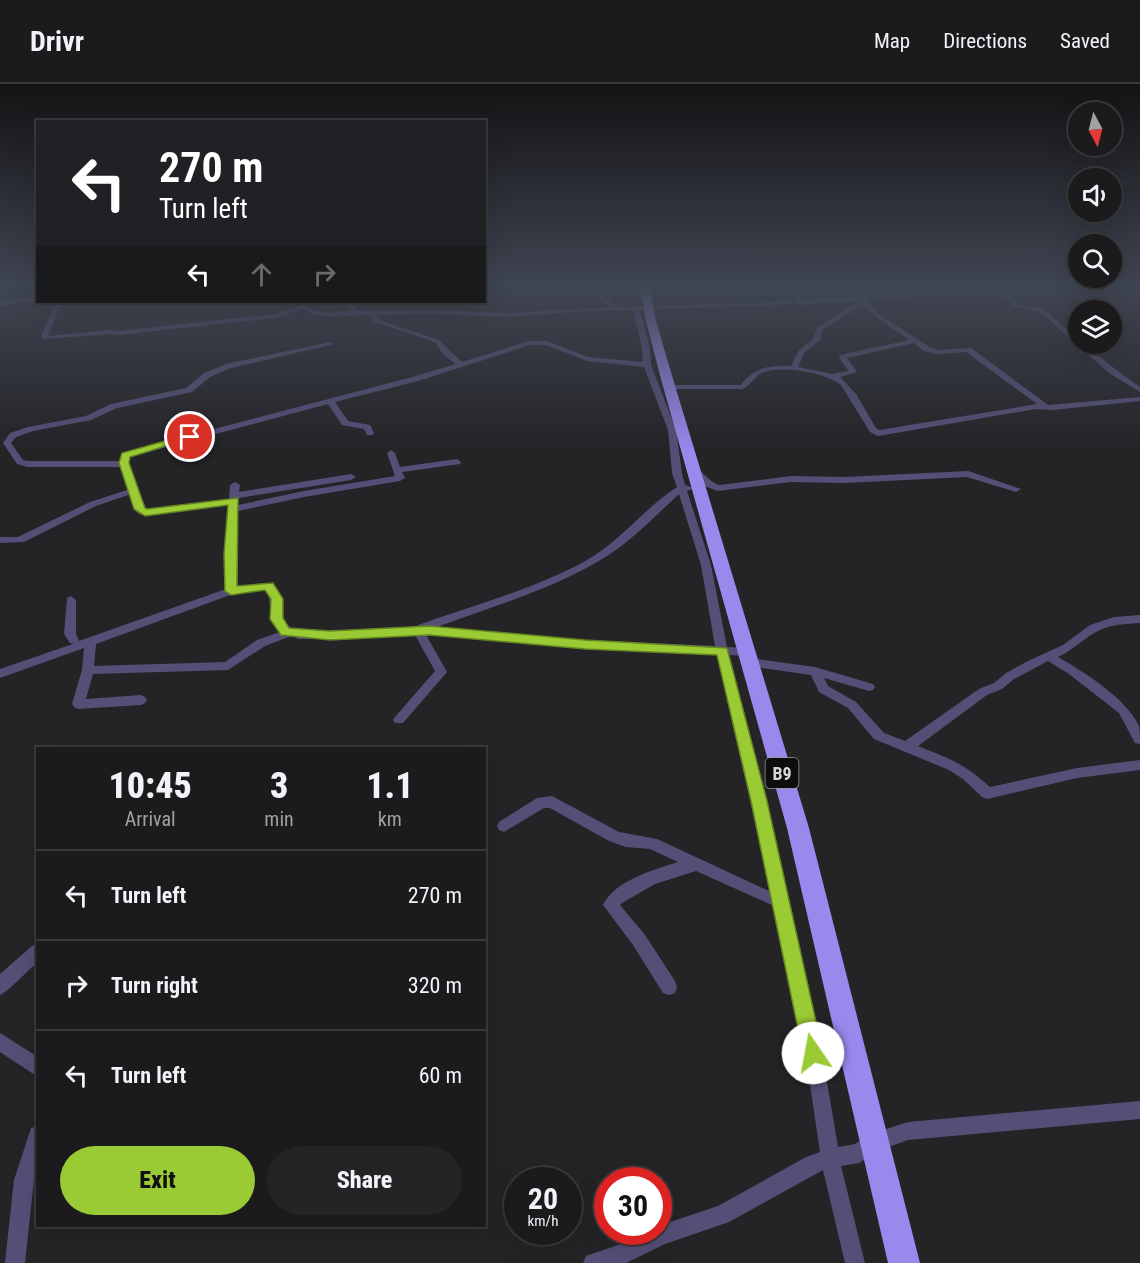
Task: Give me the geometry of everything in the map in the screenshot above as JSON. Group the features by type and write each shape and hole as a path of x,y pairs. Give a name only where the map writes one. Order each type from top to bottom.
{"highway":[{"name":"B9","path":"654,342 670,387 692,482 798,828 904,1263"}],"street":[{"path":"438,342 446,352 462,364"},
{"path":"536,342 583,358 647,365"},
{"path":"391,453 400,478 304,494 141,512 124,457 131,453 536,342"},
{"path":"645,342 647,365 672,430 677,473 692,482 718,488 791,479 844,480 968,474 1016,489"},
{"path":"794,369 795,363 811,342"},
{"path":"832,376 853,372 843,357 906,342"},
{"path":"670,387 743,387 761,370 773,368 794,369 832,376 850,391 860,410 878,434 941,421 1044,405 972,352 960,350 932,352 918,342"},
{"path":"125,464 27,464 20,462 7,443 14,435 31,429 88,418 123,403 189,390 207,375 229,366 330,344"},
{"path":"1092,354 1140,390"},
{"path":"1038,407 1053,408 1140,399"},
{"path":"329,400 345,423 367,427 370,434"},
{"path":"398,470 457,462"},
{"path":"234,502 351,477"},
{"path":"418,631 425,626 547,583 594,560 618,544 665,501 692,482"},
{"path":"692,482 722,651 752,770 793,952 817,1071 830,1158 855,1263"},
{"path":"231,591 230,554 235,485"},
{"path":"0,540 20,540 93,504 135,490"},
{"path":"0,674 75,643 88,642 231,591 269,585 277,599 276,619 281,629 289,633"},
{"path":"71,600 70,634 75,643"},
{"path":"907,747 983,692 999,687 1010,676 1050,657 1105,623 1140,619"},
{"path":"399,720 441,672 418,631"},
{"path":"88,670 228,666 261,643 289,633 330,635 418,631 585,644 722,651 815,671 869,687"},
{"path":"88,642 88,670 78,704 141,700"},
{"path":"1050,657 1073,671 1123,710 1140,739"},
{"path":"815,671 823,689 852,705 874,731 887,740 954,766 968,775 987,793 1077,773 1140,765"},
{"path":"504,826 547,800 614,837 626,841 652,843 771,899 780,900"},
{"path":"669,987 639,940 611,905 614,899 624,892 665,872 698,864"},
{"path":"0,987 12,973 36,953"},
{"path":"0,1042 36,1067"},
{"path":"593,1263 620,1255 662,1235 722,1215 813,1164 830,1158 859,1153 875,1142 913,1130 1140,1110"},
{"path":"15,1263 21,1197 36,1141"}],"route":[{"path":"190,437 125,455 124,463 141,512 234,501 230,554 231,591 269,585 277,599 276,619 285,632 299,635 330,635 429,631 585,644 722,651 759,801 813,1053"}]}
